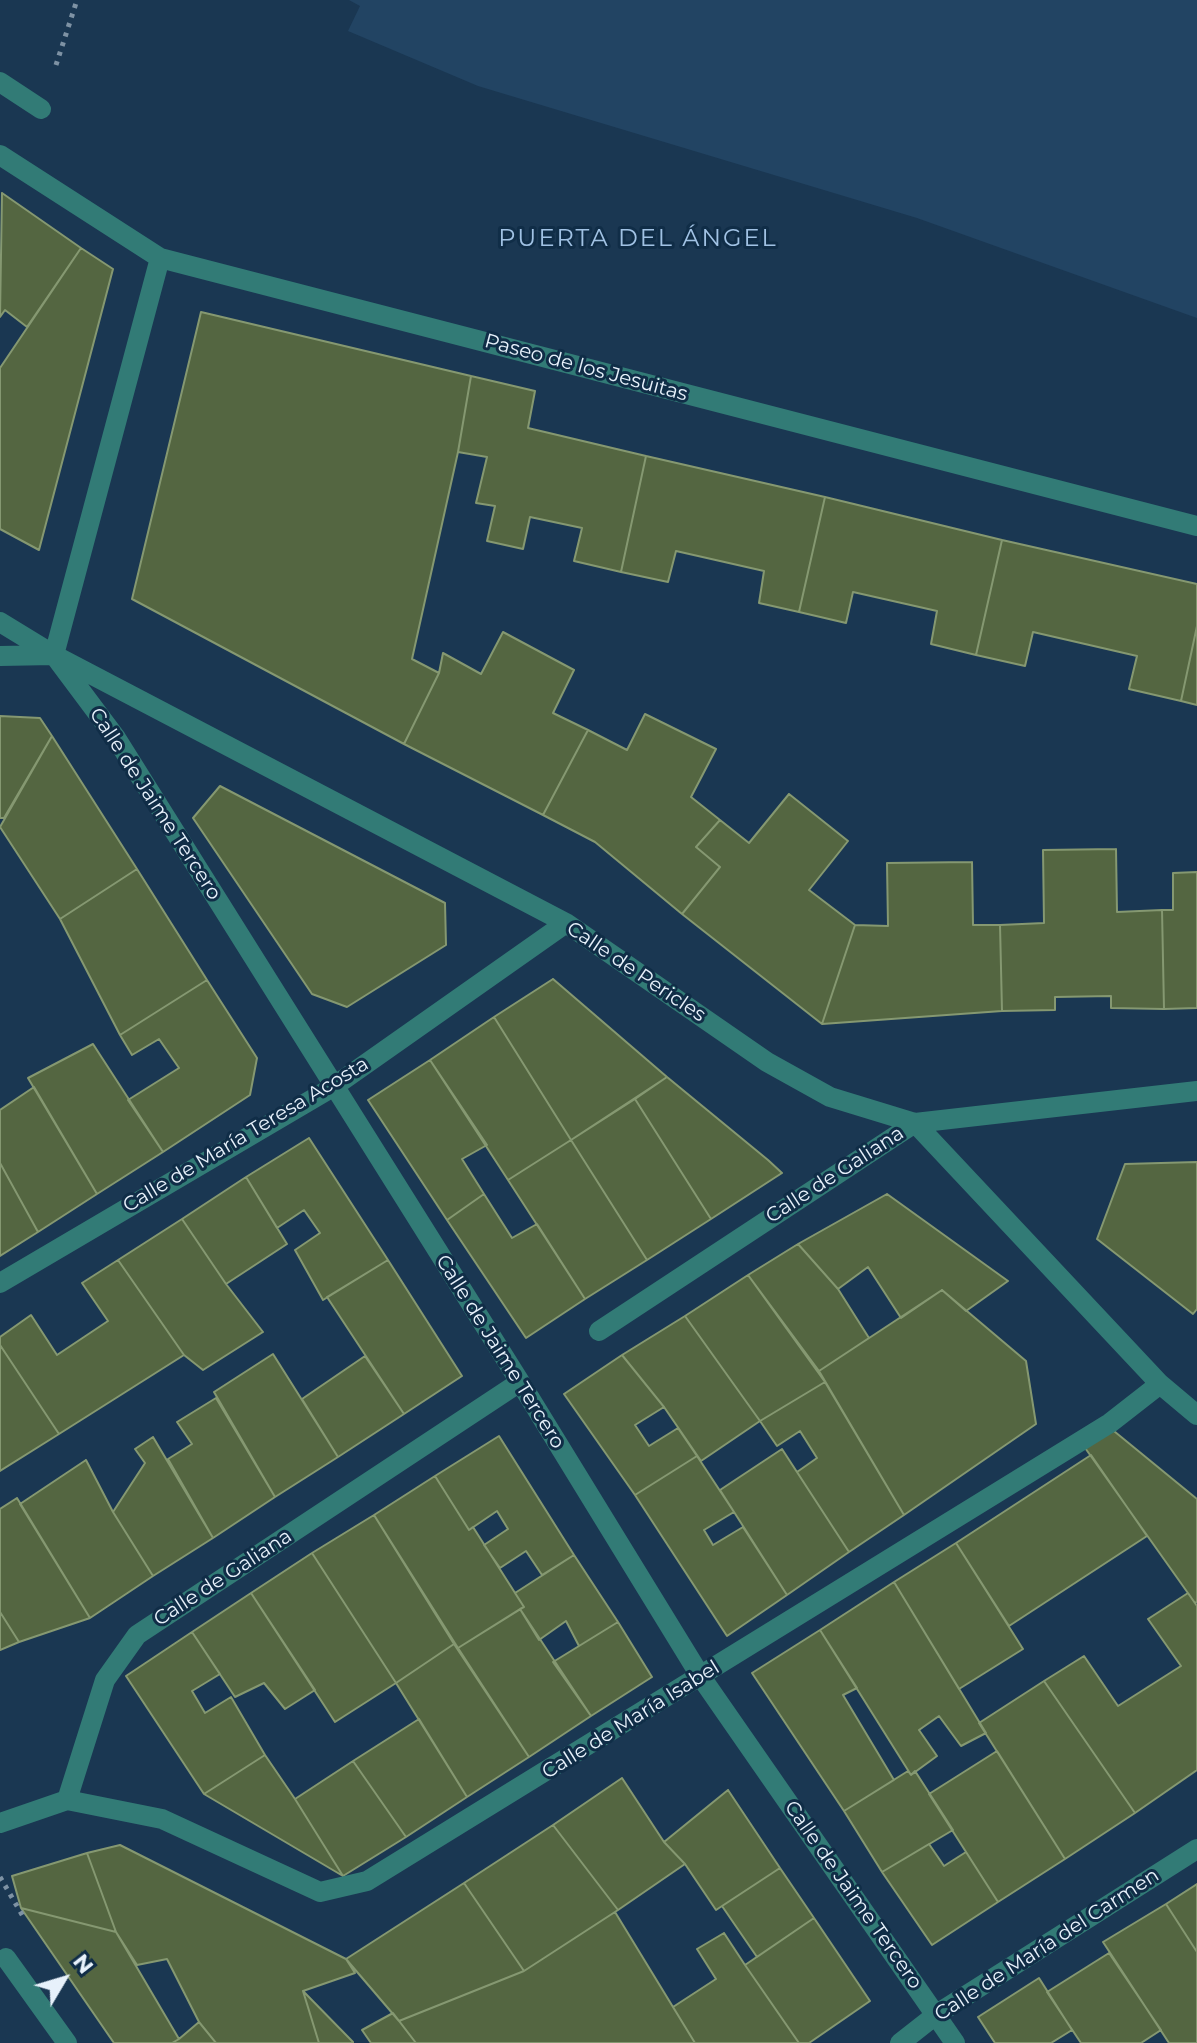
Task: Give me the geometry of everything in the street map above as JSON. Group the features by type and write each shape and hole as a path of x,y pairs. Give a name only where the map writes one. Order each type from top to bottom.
{"street":[{"path":"0,82 41,109"},
{"name":"Paseo de los Jesuitas","path":"0,155 160,258 1197,526"},
{"path":"0,656 54,655 160,258"},
{"name":"Calle de Pericles","path":"0,622 54,655 566,923 767,1062 830,1097 915,1123 1160,1384 1197,1415"},
{"name":"Calle de Jaime Tercero","path":"54,655 116,738 701,1677 955,2043"},
{"name":"Calle de María Teresa Acosta","path":"0,1283 333,1087 566,923"},
{"name":"Calle de Galiana","path":"599,1331 915,1123 1197,1091"},
{"name":"Calle de Galiana","path":"67,1800 105,1680 137,1635 520,1382"},
{"name":"Calle de María Isabel","path":"67,1800 162,1819 320,1892 367,1881 1110,1423 1160,1384"},
{"path":"0,1823 67,1800"},
{"name":"Calle de María del Carmen","path":"900,2043 937,2014 1197,1849"},
{"path":"6,1958 67,2043"}],"shaded area":[{"path":"349,0 1197,0 1197,318 917,218 478,86 348,31 360,6"}],"building":[{"path":"2,193 81,248 27,327 5,310 0,317"},
{"path":"81,248 113,269 39,550 0,529 0,368"},
{"path":"201,312 471,376 458,452 412,659 439,673 404,744 132,599"},
{"path":"471,376 535,391 528,428 646,456 621,572 574,561 582,528 530,517 523,549 487,541 495,506 476,503 487,457 458,452"},
{"path":"646,456 825,497 799,612 759,603 764,571 676,551 668,582 621,572"},
{"path":"825,497 1002,540 976,655 931,644 937,611 853,592 846,623 799,612"},
{"path":"1002,540 1197,584 1197,626 1181,701 1129,689 1137,656 1033,632 1025,666 976,655"},
{"path":"1197,626 1197,705 1181,701"},
{"path":"503,632 574,670 553,713 588,730 543,815 404,744 439,673 443,653 481,674"},
{"path":"645,714 716,749 691,797 720,820 696,847 720,867 682,914 595,842 543,815 588,730 627,750"},
{"path":"0,716 40,718 52,736 4,818 0,818"},
{"path":"52,736 137,869 60,919 0,827"},
{"path":"220,786 445,903 446,945 347,1007 312,994 193,818"},
{"path":"789,794 848,841 809,890 855,925 822,1024 682,914 720,867 696,847 720,820 749,843"},
{"path":"1116,849 1117,912 1162,910 1164,1009 1111,1008 1111,996 1055,997 1055,1010 1002,1011 1000,925 1044,923 1043,850"},
{"path":"972,862 973,925 1000,925 1002,1011 822,1024 855,925 888,926 887,863"},
{"path":"137,869 207,980 120,1035 60,919"},
{"path":"1197,872 1197,1008 1164,1009 1162,910 1173,910 1173,873"},
{"path":"553,979 667,1077 571,1140 494,1017"},
{"path":"207,980 257,1058 250,1095 163,1152 128,1100 179,1068 159,1039 132,1055 120,1035"},
{"path":"494,1017 571,1140 508,1180 430,1060"},
{"path":"93,1044 163,1152 97,1194 28,1078"},
{"path":"430,1060 487,1145 462,1159 484,1194 447,1220 368,1100"},
{"path":"667,1077 782,1173 711,1219 635,1099"},
{"path":"34,1087 97,1194 38,1232 0,1163 0,1110"},
{"path":"635,1099 711,1219 647,1260 571,1140"},
{"path":"309,1138 388,1260 323,1300 295,1250 320,1233 304,1210 277,1228 246,1177"},
{"path":"571,1140 647,1260 585,1299 508,1180"},
{"path":"1197,1162 1197,1309 1193,1314 1097,1239 1125,1164"},
{"path":"0,1163 38,1232 0,1256"},
{"path":"246,1177 287,1244 226,1284 182,1219"},
{"path":"484,1194 512,1238 537,1224 585,1299 526,1338 447,1220"},
{"path":"887,1194 1008,1281 966,1311 942,1290 901,1318 868,1267 838,1289 798,1244"},
{"path":"182,1219 263,1332 203,1370 184,1355 118,1260"},
{"path":"798,1244 838,1289 869,1338 819,1371 748,1275"},
{"path":"118,1260 184,1355 59,1434 0,1345 0,1337 31,1315 57,1355 108,1321 82,1283"},
{"path":"388,1260 462,1376 404,1414 327,1297"},
{"path":"748,1275 825,1382 760,1421 685,1316"},
{"path":"942,1290 1026,1361 1036,1424 904,1515 819,1371"},
{"path":"685,1316 760,1421 701,1461 664,1407 622,1355"},
{"path":"0,1345 59,1434 0,1471"},
{"path":"273,1354 338,1457 275,1497 214,1392"},
{"path":"622,1355 664,1407 635,1425 649,1446 678,1428 697,1456 635,1495 564,1394"},
{"path":"365,1356 404,1414 338,1457 302,1399"},
{"path":"825,1382 904,1515 849,1552 797,1472 817,1458 800,1431 777,1446 760,1421"},
{"path":"216,1398 275,1497 213,1538 168,1459 192,1444 177,1422"},
{"path":"1109,1427 1197,1499 1195,1603 1083,1445"},
{"path":"499,1436 574,1555 542,1575 526,1551 500,1568 484,1545 508,1529 497,1511 469,1530 435,1476"},
{"path":"153,1437 213,1538 153,1576 113,1512 145,1463 135,1449"},
{"path":"782,1449 849,1552 787,1595 720,1490"},
{"path":"1091,1455 1147,1536 1009,1626 956,1543"},
{"path":"697,1456 734,1512 704,1530 713,1545 743,1527 787,1595 727,1636 635,1495"},
{"path":"86,1460 113,1512 153,1576 90,1618 20,1504"},
{"path":"435,1476 469,1530 473,1527 524,1607 458,1648 374,1515"},
{"path":"17,1498 90,1618 19,1642 0,1612 0,1509"},
{"path":"374,1515 454,1644 396,1683 312,1553"},
{"path":"956,1543 1023,1649 959,1689 894,1582"},
{"path":"312,1553 396,1683 335,1722 251,1593"},
{"path":"574,1555 618,1622 579,1646 566,1621 539,1640 520,1609 524,1607 515,1593"},
{"path":"894,1582 986,1733 961,1746 939,1716 919,1730 937,1756 911,1775 820,1630"},
{"path":"251,1593 315,1690 285,1709 264,1683 235,1697 192,1632"},
{"path":"1188,1593 1197,1606 1197,1770 1135,1813 1044,1681 1084,1656 1118,1706 1181,1666 1148,1619"},
{"path":"520,1609 591,1716 529,1757 458,1648"},
{"path":"0,1612 19,1642 0,1650"},
{"path":"618,1622 652,1677 591,1716 553,1662"},
{"path":"820,1630 857,1688 843,1695 894,1780 844,1811 752,1673"},
{"path":"192,1632 220,1674 192,1691 205,1713 231,1697 265,1755 204,1794 126,1676"},
{"path":"454,1644 529,1757 467,1797 396,1683"},
{"path":"1044,1681 1135,1813 1065,1859 979,1723"},
{"path":"419,1719 467,1797 406,1837 353,1761"},
{"path":"997,1751 1065,1859 998,1902 929,1794"},
{"path":"265,1755 295,1799 343,1876 204,1794"},
{"path":"353,1761 406,1837 343,1876 295,1799"},
{"path":"908,1771 911,1775 915,1771 953,1830 882,1872 844,1811"},
{"path":"622,1778 664,1842 685,1864 618,1910 553,1825"},
{"path":"728,1790 780,1868 716,1910 685,1864 664,1842"},
{"path":"553,1825 618,1910 524,1971 464,1883"},
{"path":"929,1844 944,1866 966,1852 998,1902 932,1945 882,1872"},
{"path":"120,1845 346,1959 355,1973 303,1991 319,2043 216,2043 199,2022 167,1959 137,1965 116,1932 87,1853"},
{"path":"87,1853 116,1932 21,1908 12,1876"},
{"path":"780,1868 814,1918 757,1957 722,1906"},
{"path":"464,1883 524,1971 399,2021 346,1959"},
{"path":"1197,1884 1197,1952 1166,1904"},
{"path":"1166,1904 1197,1952 1197,2043 1169,2043 1103,1942"},
{"path":"21,1908 116,1932 179,2039 172,2043 114,2043"},
{"path":"615,1912 695,2043 416,2043 399,2021 524,1971"},
{"path":"814,1918 870,2001 809,2043 799,2043 745,1965"},
{"path":"724,1933 799,2043 695,2043 673,2007 716,1979 697,1949"},
{"path":"1109,1953 1161,2030 1141,2043 1081,2043 1047,1992"},
{"path":"1039,1978 1072,2030 1051,2043 995,2043 978,2017"},
{"path":"303,1991 353,2042 353,2043 319,2043"},
{"path":"393,2013 416,2043 371,2043 362,2030"},
{"path":"199,2022 216,2043 172,2043 179,2039"}],"district":[{"name":"PUERTA DEL ÁNGEL","path":"638,239"}]}
